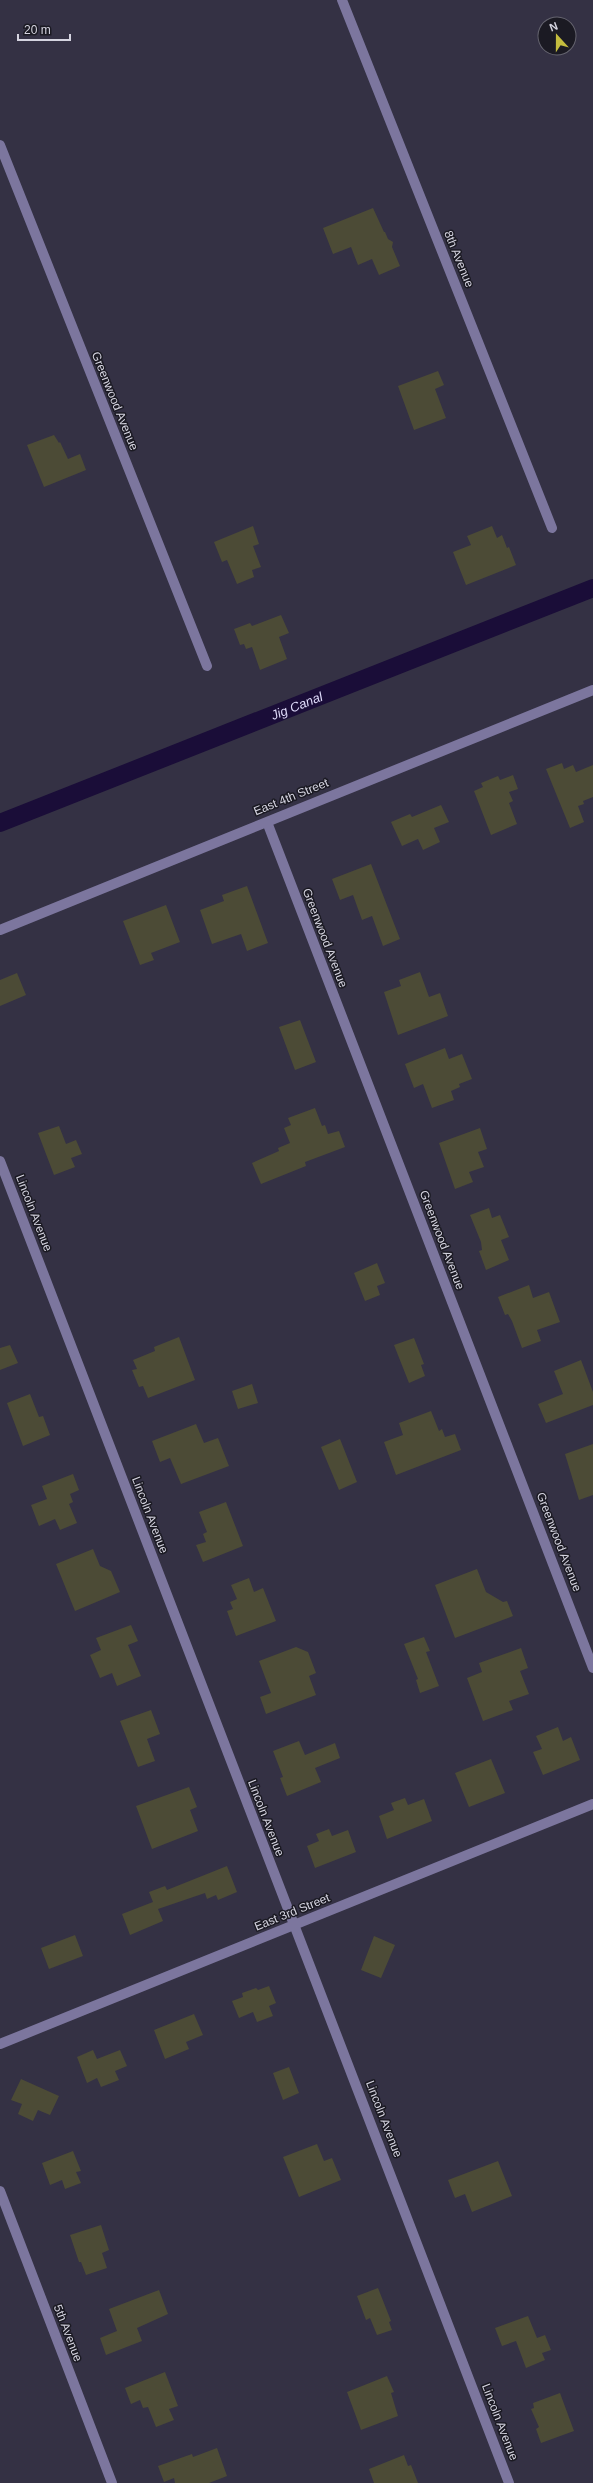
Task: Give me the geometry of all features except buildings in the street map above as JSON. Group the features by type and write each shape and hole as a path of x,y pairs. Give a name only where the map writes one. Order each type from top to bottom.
{"street":[{"name":"8th Avenue","path":"342,0 552,528"},
{"name":"Greenwood Avenue","path":"0,146 207,666"},
{"name":"East 4th Street","path":"0,930 593,690"},
{"name":"Greenwood Avenue","path":"267,822 593,1668"},
{"name":"Lincoln Avenue","path":"0,1161 509,2483"},
{"name":"East 3rd Street","path":"0,2044 593,1804"},
{"name":"5th Avenue","path":"0,2192 112,2483"}],"waterway":[{"name":"Jig Canal","path":"0,823 593,588"}]}
